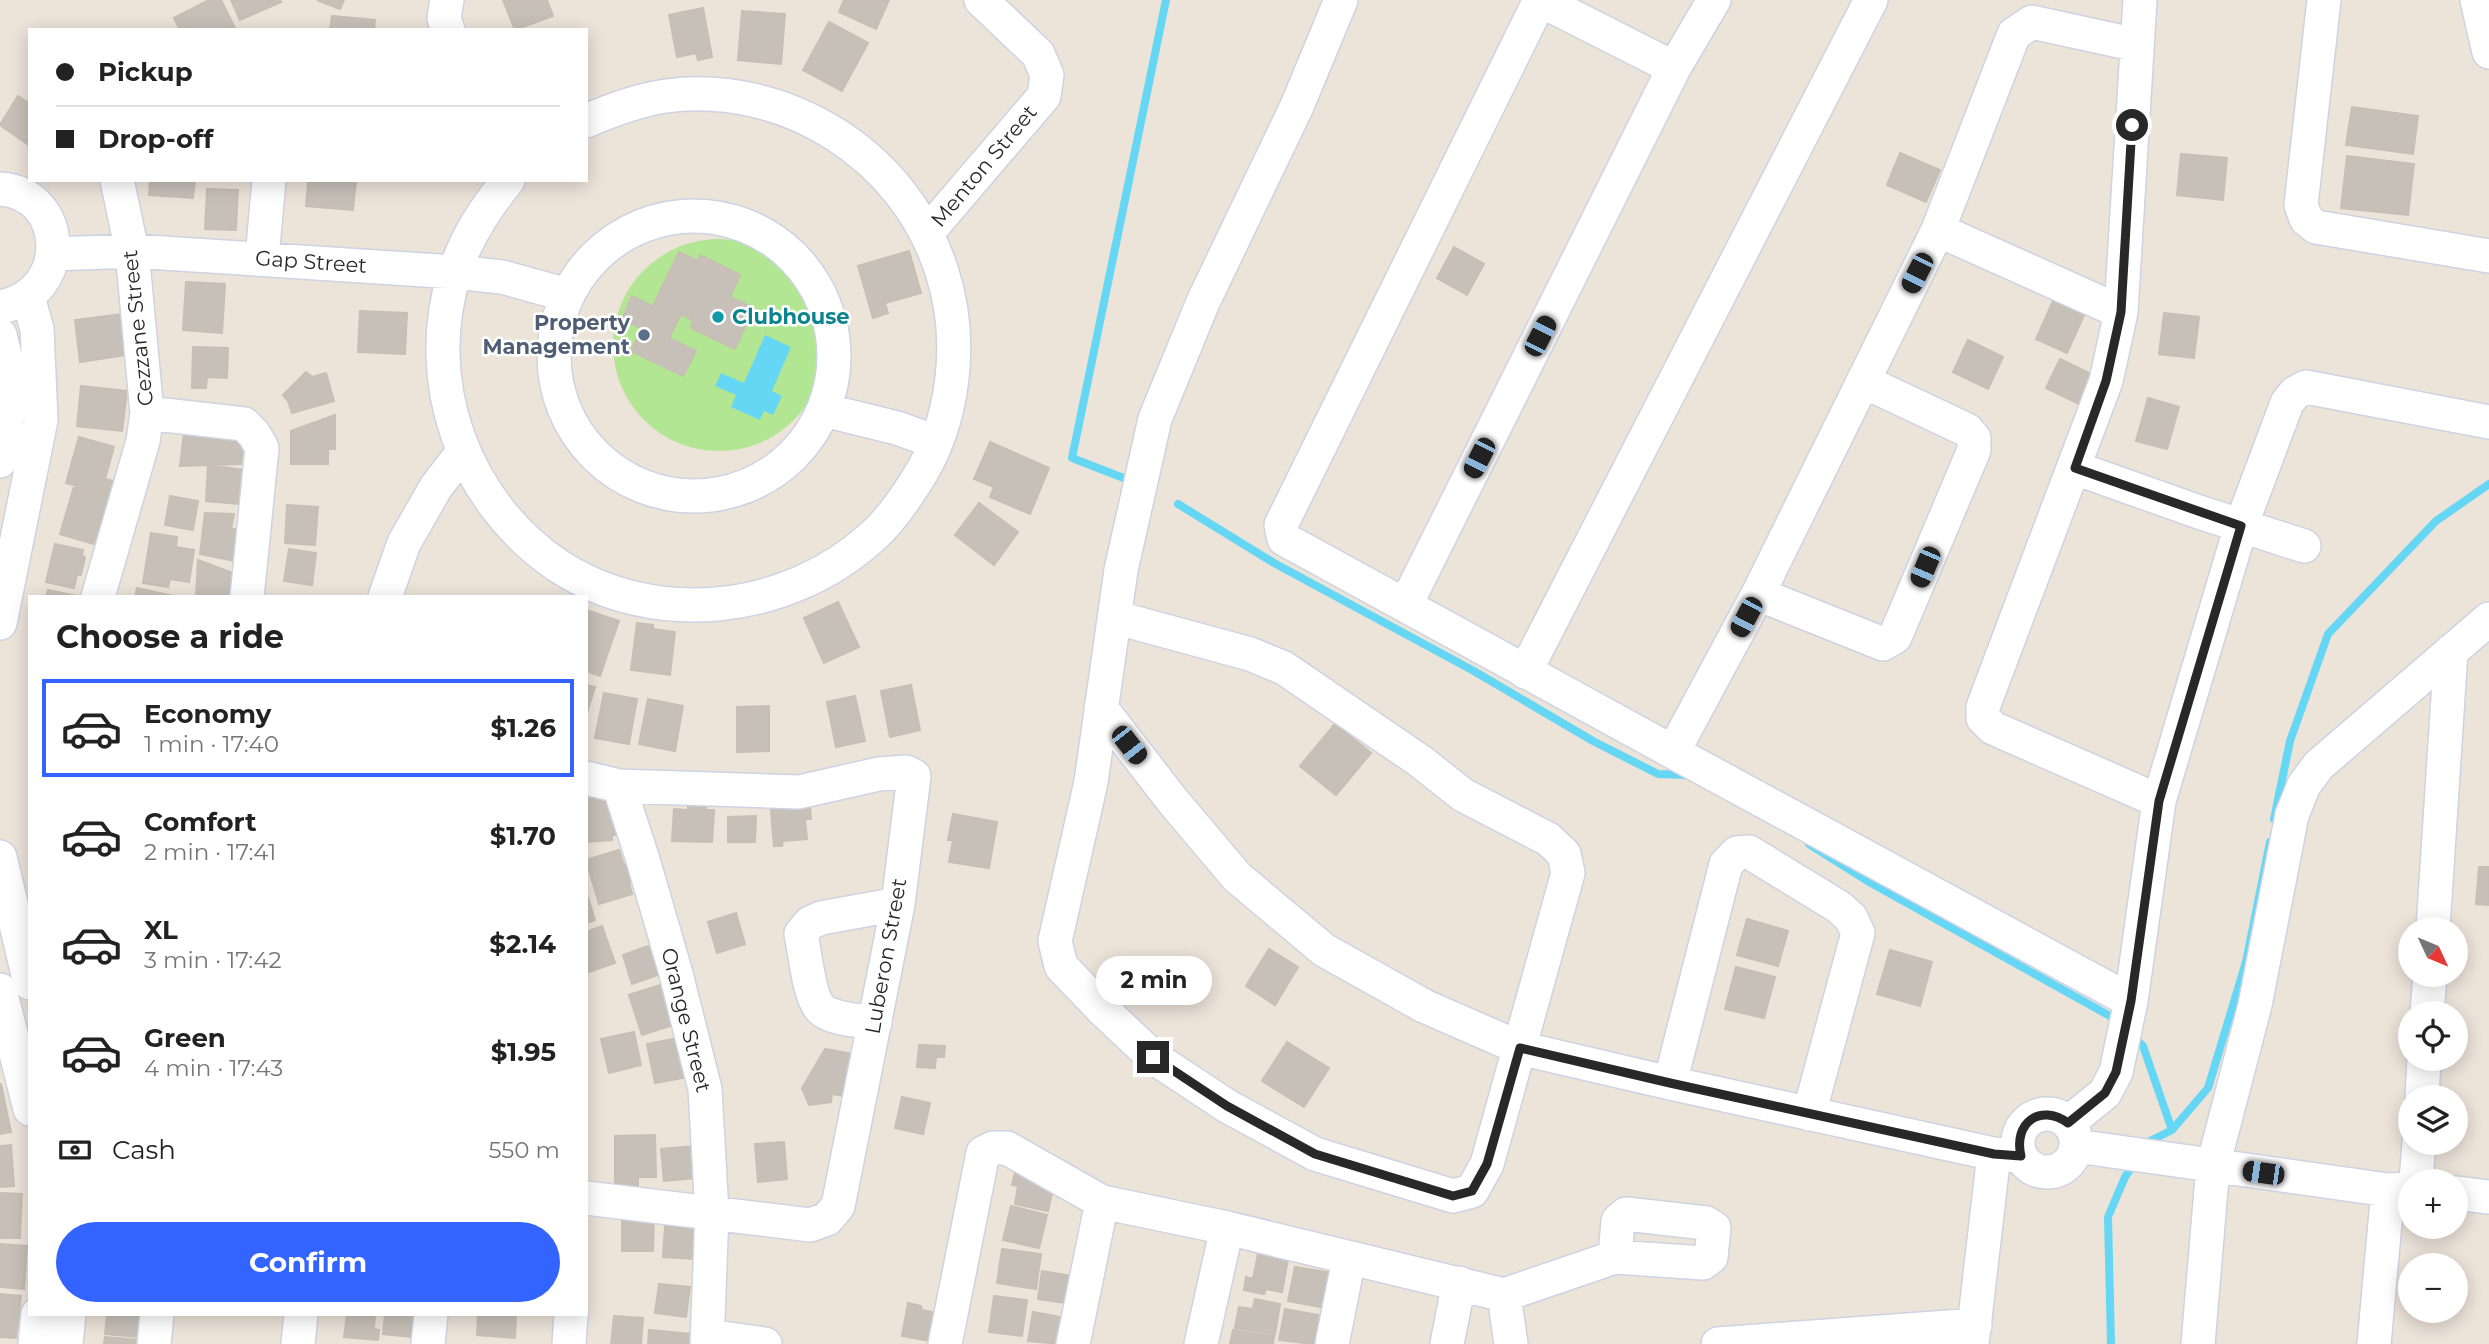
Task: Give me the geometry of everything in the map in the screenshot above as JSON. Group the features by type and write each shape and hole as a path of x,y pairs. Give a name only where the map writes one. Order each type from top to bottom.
{"street":[{"path":"447,0 444,18 447,28"},
{"name":"Menton Street","path":"927,233 1044,96 1047,75 1038,54 981,0"},
{"path":"1114,617 1250,654 1284,668 1420,761 1463,795 1548,839 1564,854 1568,873 1487,1164 1472,1191 1453,1196 1315,1154 1227,1106 1153,1057 1061,967 1055,942 1091,782 1101,708 1114,617 1121,570 1156,419 1203,302 1297,106 1340,0"},
{"path":"1674,68 1540,0 1281,525 1284,539 1406,604 2130,1007"},
{"path":"1406,604 1674,68 1714,0"},
{"path":"1525,672 1871,0"},
{"path":"2140,0 2121,312 2106,381 1983,707 1983,718 1993,728 2159,801"},
{"path":"2324,0 2301,205 2306,219 2316,228 2489,256"},
{"path":"2477,0 2489,52"},
{"path":"1673,752 1758,594 1938,230 2014,34 2032,22 2137,45"},
{"path":"506,182 468,238 455,272 446,308 442,344 444,381 451,417 463,452 480,485 502,516 528,543 559,566 592,583 627,596 664,604 702,606 739,602 776,593 811,579 844,559 873,536 899,508 920,476 936,442 949,401 954,358 952,315 945,283 927,233 903,195 873,162 838,134 798,113 755,100 711,94 666,96 622,106 588,120"},
{"name":"Cezzane Street","path":"99,595 143,441 147,413 132,251 117,182"},
{"path":"262,258 269,182"},
{"path":"0,189 23,196 37,206 47,220 53,237 49,271 40,286 14,302 37,329 41,420 0,623"},
{"path":"699,215 744,223 783,246 813,279 831,321 835,366 824,410 801,447 770,475 731,492 689,497 647,489 610,470 580,440 560,402 553,361 556,327 567,295 595,256 614,240 654,221 699,215"},
{"path":"1938,230 2121,312"},
{"name":"Gap Street","path":"53,254 132,251 455,272 502,277 567,295"},
{"path":"0,335 9,368 9,409 0,461"},
{"path":"1758,594 1883,644 1895,637 1975,450 1974,438 1967,430 1863,381"},
{"path":"1101,708 1172,800 1237,877 1324,950 1423,1006 1520,1048 1810,1114 2008,1155 2040,1172 2053,1172 2064,1167 2073,1158 2072,1134 2105,1093 2116,1072 2130,1007 2159,801 2241,526 2287,403 2295,393 2306,387 2489,422"},
{"path":"824,410 897,428 936,442"},
{"path":"147,413 244,424 254,433 262,448 247,595"},
{"path":"386,595 404,543 436,487 463,452"},
{"path":"2075,468 2304,546"},
{"path":"2199,1344 2213,1166 2255,1005 2292,815 2304,785 2319,765 2489,619"},
{"path":"2433,917 2451,651"},
{"name":"Luberon Street","path":"588,778 619,786 799,792 879,774 906,772 914,776 898,904 838,1206 827,1219 810,1226 588,1198"},
{"name":"Orange Street","path":"619,786 671,958 705,1090 712,1213 708,1340"},
{"path":"1670,1083 1726,864 1737,853 1749,852 1839,907 1851,918 1858,933 1810,1114"},
{"path":"0,857 28,975"},
{"path":"875,1023 832,1015 821,1009 814,998 801,934 810,923 821,918 898,904"},
{"path":"0,990 28,1102"},
{"path":"1718,1344 1974,1334 2008,1155 2018,1145 2020,1133 2026,1124 2036,1117 2059,1117 2072,1134 2115,1150 2213,1166 2398,1186"},
{"path":"945,1344 983,1153 993,1148 1007,1148 1102,1202 1227,1228 1504,1295 1615,1257"},
{"path":"2468,1195 2489,1197"},
{"path":"1073,1344 1102,1202"},
{"path":"2374,1344 2398,1222"},
{"path":"1201,1344 1227,1228"},
{"path":"1332,1344 1349,1259"},
{"path":"1447,1344 1459,1283"},
{"path":"1504,1295 1511,1344"},
{"path":"35,1344 38,1316"},
{"path":"66,1344 69,1316"},
{"path":"154,1344 157,1316"},
{"path":"298,1344 301,1316"},
{"path":"428,1344 430,1316"},
{"path":"569,1344 571,1316"},
{"path":"708,1340 765,1344"}],"green space":[{"path":"719,239 760,247 794,270 817,304 825,345 817,386 794,420 760,443 719,451 678,443 644,420 621,386 613,345 621,304 644,270 678,247"}],"water":[{"path":"765,335 791,347 772,391 782,396 773,415 764,411 760,420 731,407 736,395 715,386 721,373 744,383"}],"building":[{"path":"209,0 221,0 235,28 179,28 174,18"},
{"path":"231,0 280,0 281,2 240,20"},
{"path":"317,0 344,0 340,9"},
{"path":"503,0 547,0 553,16 514,28"},
{"path":"844,0 889,0 876,29 839,12"},
{"path":"703,8 712,57 698,60 696,53 677,57 669,15"},
{"path":"742,11 785,14 781,64 738,60"},
{"path":"332,16 375,20 374,28 330,28"},
{"path":"829,22 868,43 842,91 803,70"},
{"path":"18,96 28,103 28,145 0,125"},
{"path":"2352,107 2418,116 2413,154 2346,145"},
{"path":"1900,153 1940,170 1926,202 1887,185"},
{"path":"2181,154 2227,158 2223,200 2177,195"},
{"path":"2347,156 2414,164 2408,215 2341,208"},
{"path":"150,182 195,182 193,198 149,195"},
{"path":"308,182 356,182 353,210 306,206"},
{"path":"207,189 238,190 236,230 205,229"},
{"path":"1454,247 1484,264 1467,295 1437,278"},
{"path":"909,251 921,293 885,303 888,313 873,318 858,266"},
{"name":"Clubhouse","path":"679,252 698,261 700,255 740,275 730,297 754,308 735,349 691,328 693,320 681,314 669,338 696,351 683,376 631,351"},
{"path":"186,282 225,284 222,333 183,330"},
{"path":"632,296 652,306 642,329 622,319"},
{"path":"2053,301 2084,315 2067,353 2036,339"},
{"path":"360,311 407,313 405,354 358,352"},
{"path":"2164,313 2199,317 2194,358 2159,354"},
{"path":"121,314 126,355 80,362 75,320"},
{"path":"1968,340 2003,357 1988,389 1953,372"},
{"path":"193,347 228,348 227,378 207,377 206,388 192,388"},
{"path":"2060,359 2097,377 2083,406 2046,388"},
{"path":"306,372 312,377 326,373 334,401 292,413 283,395"},
{"path":"81,386 127,391 122,431 77,426"},
{"path":"2148,398 2179,407 2167,449 2136,441"},
{"path":"335,415 335,449 328,449 328,464 291,464 291,431"},
{"path":"184,432 244,439 241,464 180,466"},
{"path":"79,437 114,447 105,479 128,485 124,499 66,483"},
{"path":"990,442 1049,468 1030,514 990,497 994,487 974,479"},
{"path":"208,465 252,471 252,479 240,480 238,504 206,501"},
{"path":"74,487 109,497 108,500 112,501 105,524 100,523 94,544 60,534"},
{"path":"170,496 198,501 193,530 165,525"},
{"path":"979,503 1018,532 994,565 955,535"},
{"path":"287,505 318,507 315,545 285,543"},
{"path":"205,513 234,514 231,529 243,529 240,562 200,554"},
{"path":"151,533 177,537 176,547 194,550 189,582 170,579 168,587 143,583"},
{"path":"55,544 83,550 82,556 85,557 81,575 77,574 74,588 46,582"},
{"path":"289,549 316,553 312,585 284,581"},
{"path":"198,560 238,575 237,593 196,595"},
{"path":"137,588 169,595 135,595"},
{"path":"48,590 72,595 47,595"},
{"path":"838,602 859,647 824,663 804,618"},
{"path":"588,611 619,621 600,676 588,672"},
{"path":"637,623 653,625 653,629 675,632 670,675 631,670"},
{"path":"588,685 595,687 588,710"},
{"path":"911,685 920,730 890,737 881,691"},
{"path":"604,693 637,699 629,744 595,738"},
{"path":"855,696 865,741 836,747 827,702"},
{"path":"648,699 683,706 675,751 639,744"},
{"path":"769,706 769,751 737,752 737,707"},
{"path":"1335,724 1371,753 1336,795 1300,766"},
{"path":"615,798 620,835 612,835 612,840 588,842 588,799"},
{"path":"688,806 714,810 712,842 672,841 674,809 688,810"},
{"path":"810,806 811,819 805,819 807,839 783,841 782,846 774,846 771,810"},
{"path":"953,814 997,822 989,868 949,862 953,840 948,840"},
{"path":"756,816 755,842 728,842 728,817"},
{"path":"619,850 624,865 629,864 634,880 629,882 632,894 599,904 588,859"},
{"path":"2479,867 2489,867 2489,905 2476,904"},
{"path":"588,897 595,920 588,922"},
{"path":"736,913 745,944 717,953 708,922"},
{"path":"1747,919 1788,931 1778,966 1737,955"},
{"path":"602,926 615,963 588,972 588,931"},
{"path":"648,946 658,975 632,984 623,955"},
{"path":"1269,949 1298,967 1275,1005 1246,986"},
{"path":"1890,950 1932,962 1920,1006 1877,994"},
{"path":"1736,967 1775,977 1764,1018 1725,1009"},
{"path":"663,984 676,1024 642,1035 629,995"},
{"path":"634,1032 641,1065 609,1073 601,1039"},
{"path":"679,1038 693,1076 655,1083 647,1044"},
{"path":"1287,1042 1329,1068 1304,1107 1262,1081"},
{"path":"919,1045 945,1046 944,1057 936,1057 935,1068 917,1067"},
{"path":"825,1049 859,1055 852,1097 832,1094 831,1102 809,1105 802,1088"},
{"path":"0,1084 11,1132 0,1134"},
{"path":"902,1097 930,1103 923,1134 895,1128"},
{"path":"655,1135 656,1177 638,1177 638,1190 615,1190 615,1136"},
{"path":"784,1142 787,1179 758,1182 755,1144"},
{"path":"11,1145 14,1186 0,1187 0,1146"},
{"path":"694,1146 696,1178 664,1181 661,1149"},
{"path":"1016,1168 1055,1180 1048,1211 1015,1204 1018,1186 1012,1185"},
{"path":"0,1193 22,1194 20,1238 0,1238"},
{"path":"1011,1206 1047,1215 1039,1248 1003,1240"},
{"path":"622,1212 654,1212 653,1251 622,1251"},
{"path":"665,1226 696,1228 694,1259 663,1257"},
{"path":"0,1244 27,1246 24,1289 0,1287"},
{"path":"1002,1249 1041,1254 1036,1289 997,1283"},
{"path":"1258,1254 1288,1259 1282,1292 1266,1289 1264,1294 1244,1290 1246,1277 1253,1279"},
{"path":"1295,1267 1338,1274 1331,1309 1288,1301"},
{"path":"1042,1271 1078,1277 1073,1304 1038,1299"},
{"path":"659,1284 690,1287 686,1317 655,1313"},
{"path":"0,1294 21,1296 16,1338 0,1337"},
{"path":"994,1296 1027,1300 1022,1336 989,1332"},
{"path":"1255,1299 1280,1304 1275,1334 1235,1328 1239,1307 1253,1309"},
{"path":"908,1303 937,1313 931,1341 902,1336"},
{"path":"1285,1309 1329,1317 1326,1331 1316,1329 1313,1344 1279,1340"},
{"path":"1033,1312 1066,1318 1062,1344 1028,1341"},
{"path":"107,1316 147,1316 151,1338 105,1334"},
{"path":"347,1316 375,1316 374,1329 379,1330 378,1340 344,1337"},
{"path":"385,1316 413,1316 411,1337 383,1334"},
{"path":"478,1316 516,1316 515,1338 477,1335"},
{"path":"614,1316 643,1318 641,1344 611,1344"},
{"path":"649,1330 691,1334 690,1344 648,1344"},
{"path":"1233,1330 1274,1336 1273,1344 1230,1344"},
{"path":"105,1337 139,1340 139,1344 104,1344"}],"waterway":[{"path":"1134,482 1072,458 1166,0"},
{"path":"2274,819 2290,741 2328,634 2436,521 2489,484"},
{"path":"1178,504 1274,563 1472,670 1593,741 1658,774 1688,775"},
{"path":"2146,1146 2148,1142 2172,1130 2208,1088 2246,962 2270,842"},
{"path":"1809,844 1871,883 2110,1016 2118,1024"},
{"path":"2133,1037 2143,1046 2172,1130"},
{"path":"2111,1344 2108,1217 2125,1177 2135,1162"}],"place":[{"name":"Clubhouse","path":"718,317"},
{"name":"Property Management","path":"644,335"}],"route":[{"path":"1153,1057 1227,1106 1315,1154 1453,1196 1472,1191 1487,1164 1520,1048 1994,1154 2021,1156 2018,1145 2020,1133 2026,1124 2036,1117 2048,1115 2059,1117 2068,1123 2105,1093 2116,1072 2131,1001 2159,801 2241,526 2075,468 2106,381 2121,312 2132,125"}]}
